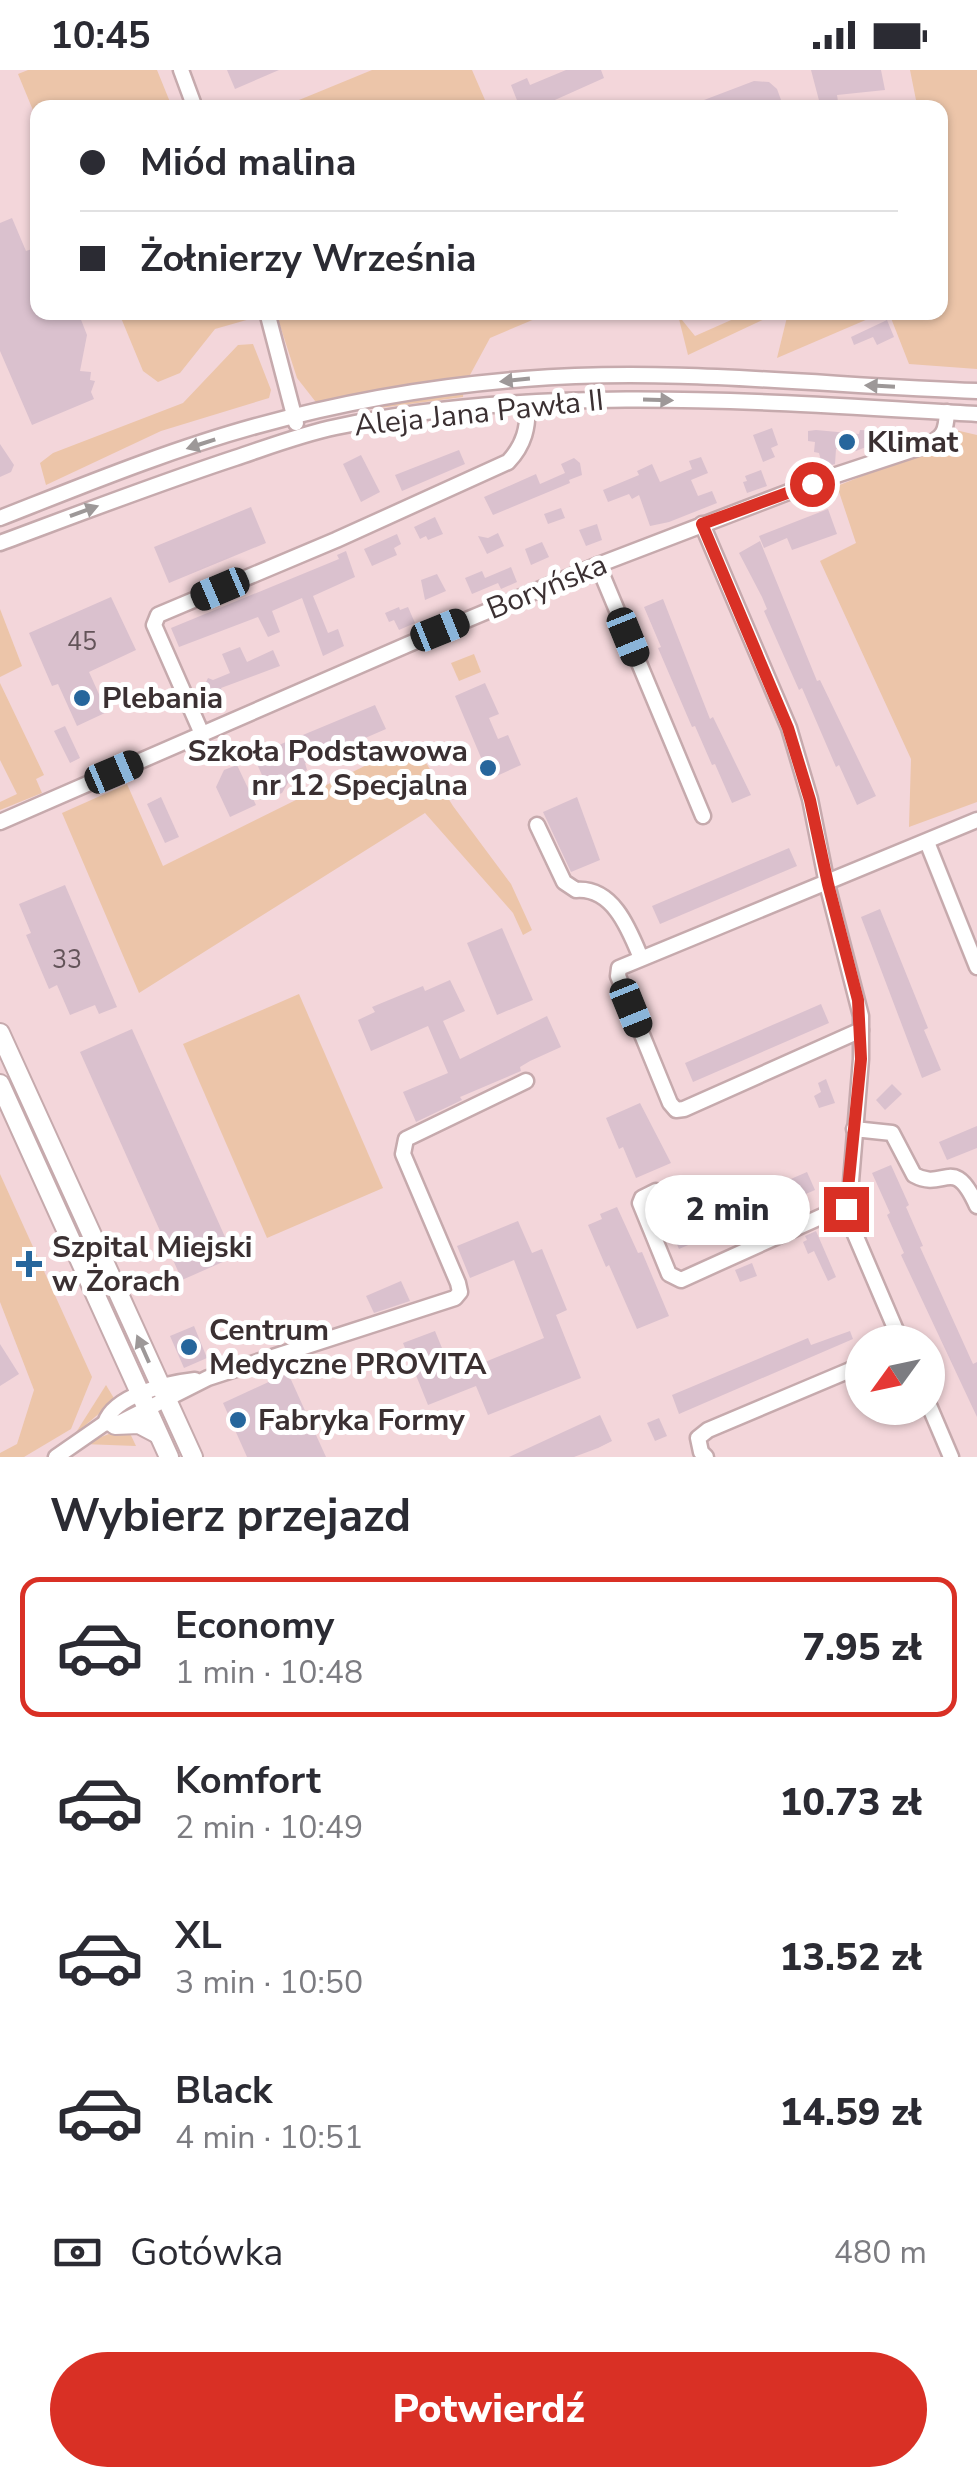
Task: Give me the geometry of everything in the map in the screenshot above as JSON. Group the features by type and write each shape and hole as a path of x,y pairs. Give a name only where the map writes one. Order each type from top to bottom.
{"main road":[{"path":"0,1032 193,1457"},
{"path":"0,1084 169,1457"},
{"path":"110,1424 134,1422 158,1434"}],"street":[{"path":"181,70 193,100"},
{"path":"269,320 300,436"},
{"name":"Aleja Jana Pawła II","path":"0,518 133,466 256,426 417,393 524,379 685,376 977,392"},
{"name":"Aleja Jana Pawła II","path":"0,542 168,480 337,427 597,398 977,414"},
{"path":"202,734 154,625 158,615 508,462 521,448 527,403"},
{"name":"Boryńska","path":"0,822 598,566 702,524 927,444 946,432 947,412"},
{"path":"702,524 788,728 810,800 858,1000 861,1030 848,1218 895,1325"},
{"path":"598,566 702,816"},
{"path":"861,1030 676,1110 618,976 619,968 977,820"},
{"path":"538,825 564,882 576,890 600,893 623,919 641,958"},
{"path":"926,842 977,967"},
{"path":"56,1457 163,1393 455,1298 460,1292 458,1283 402,1154 403,1144 406,1138 526,1081"},
{"path":"854,1130 892,1132 914,1175 926,1180 956,1177 970,1190 977,1206"},
{"path":"656,1191 640,1203 669,1274 681,1280 847,1205"},
{"path":"706,1457 698,1438 708,1430 845,1373"},
{"path":"937,1425 951,1457"}],"shaded area":[{"path":"28,70 157,70 169,100 30,100 30,103 18,74"},
{"path":"372,70 472,70 485,100 299,100"},
{"path":"910,70 977,70 977,369 909,364 892,320 948,320 948,100 916,100"},
{"path":"122,320 246,320 215,329 180,373 158,382 143,371"},
{"path":"278,320 532,320 490,338 464,386 463,397 326,415 297,378"},
{"path":"679,320 695,336 731,320 762,320 688,355"},
{"path":"786,320 866,320 777,358"},
{"path":"253,344 271,390 269,398 161,431 46,485 40,463 53,453 183,403 238,345"},
{"path":"951,429 977,435 977,802 909,827 911,759 820,561 856,543 837,486 943,444"},
{"path":"0,609 22,666 0,677"},
{"path":"474,654 481,672 459,681 451,663"},
{"path":"0,683 44,775 36,779 42,793 0,810 0,802 17,794 0,760"},
{"path":"413,742 453,806 511,884 532,930 523,935 513,913 425,813 139,993 62,813 127,784 163,866"},
{"path":"299,994 383,1188 267,1238 183,1044"},
{"name":"Szpital Miejski w Żorach","path":"0,1174 92,1377 71,1429 24,1457 0,1457 0,1453 17,1444 34,1390 0,1302"},
{"path":"106,1385 115,1400 75,1434"},
{"path":"127,1427 136,1446 83,1444"}],"building":[{"path":"227,70 279,70 235,89"},
{"path":"566,70 601,70 604,78 555,100 517,100 511,85 527,78 530,85"},
{"path":"811,70 881,70 885,90 819,100"},
{"path":"754,81 769,82 781,100 704,100"},
{"path":"12,218 26,251 30,250 30,320 81,320 87,335 80,371 91,372 90,380 95,381 91,392 94,399 32,425 0,351 0,223"},
{"path":"887,320 894,337 877,345 873,337 854,345 851,337"},
{"path":"772,428 778,445 771,448 775,457 763,462 753,435"},
{"name":"Klimat","path":"860,430 881,431 881,441 856,451 836,449 835,464 823,468 819,453 814,452 815,442 808,441 808,431 859,434"},
{"path":"0,444 14,465 11,472 0,477"},
{"path":"459,450 465,464 402,491 395,475"},
{"path":"361,455 380,492 361,502 343,464"},
{"path":"701,457 708,473 691,480 698,496 712,491 717,503 669,522 650,526 639,495 632,499 629,494 608,502 603,490 639,475 637,471 652,464 660,482 692,469 689,461"},
{"path":"574,458 580,463 582,475 493,515 484,497 536,474 540,484 565,473 561,464"},
{"path":"761,470 767,486 747,493 745,476"},
{"path":"251,507 266,543 169,583 154,547"},
{"path":"561,508 565,518 548,524 544,514"},
{"path":"828,509 837,534 792,550 787,538 764,548 759,536"},
{"path":"435,517 443,534 420,539 414,527"},
{"path":"597,524 602,540 586,546 579,530"},
{"path":"498,533 504,546 487,554 478,536 488,538"},
{"path":"397,534 401,544 394,548 397,555 372,566 364,549"},
{"path":"760,541 817,681 820,680 876,796 857,805 802,688 799,690 764,611 767,609 762,597 739,553"},
{"path":"542,542 549,557 531,565 525,549"},
{"path":"346,551 355,577 313,596 328,633 338,629 344,646 323,656 302,598 272,611 280,632 268,637 258,617 179,647 171,628 339,559 337,555"},
{"path":"511,567 517,582 501,589 498,583 472,594 465,578 482,571 485,578"},
{"path":"437,574 446,591 425,600 421,580"},
{"path":"111,597 136,650 89,672 107,712 77,726 58,684 52,686 29,633"},
{"path":"663,599 710,719 713,717 751,795 732,803 695,726 692,727 644,607"},
{"path":"408,607 415,623 399,630 385,613"},
{"path":"240,647 247,662 273,650 280,666 221,688 224,695 203,704 196,688 208,678 213,680 230,673 222,654"},
{"path":"485,683 499,714 489,718 498,739 508,735 521,765 490,779 455,696"},
{"path":"375,705 386,729 356,742 359,748 350,752 346,746 305,763 307,770 272,797 251,751 271,741 274,747"},
{"path":"65,726 80,758 70,763 54,731"},
{"path":"237,765 256,805 230,817 216,787 224,770"},
{"path":"161,797 179,837 165,843 147,804"},
{"path":"577,797 600,860 571,872 543,812"},
{"path":"789,848 797,866 660,924 652,906"},
{"path":"65,885 117,1007 99,1014 95,1005 70,1015 57,985 49,989 26,935 31,933 19,904"},
{"path":"880,909 941,1070 922,1078 861,917"},
{"path":"502,928 533,1000 497,1015 467,943"},
{"path":"450,980 465,1011 443,1021 460,1059 547,1016 561,1047 416,1122 403,1092 448,1073 428,1026 371,1051 358,1020 375,1012 372,1007 423,986 425,991"},
{"path":"821,1004 829,1023 693,1082 685,1063"},
{"path":"132,1029 234,1257 182,1280 80,1052"},
{"path":"826,1079 835,1103 819,1108 814,1096 821,1092 818,1083"},
{"path":"892,1084 902,1094 885,1110 876,1100"},
{"path":"640,1103 671,1163 636,1178 606,1118"},
{"path":"977,1126 977,1148 947,1160 939,1142"},
{"path":"891,1165 909,1205 906,1207 923,1246 920,1247 973,1364 977,1362 977,1417 945,1349 945,1325 934,1325 901,1255 904,1253 887,1215 890,1213 872,1173"},
{"path":"807,1172 815,1190 679,1249 671,1231"},
{"path":"617,1207 638,1253 642,1252 669,1316 637,1329 588,1225 602,1219 600,1214"},
{"path":"518,1221 532,1253 542,1249 567,1310 556,1315 581,1378 488,1415 476,1386 428,1405 403,1343 435,1331 453,1375 544,1338 514,1260 470,1278 457,1246"},
{"path":"816,1231 836,1277 828,1281 814,1251 808,1254 803,1242 807,1240 805,1236"},
{"path":"752,1263 757,1276 740,1282 735,1270"},
{"path":"401,1281 410,1301 374,1313 366,1296"},
{"name":"Centrum Medyczne PROVITA","path":"194,1326 207,1358 184,1368 170,1336"},
{"path":"845,1333 845,1342 679,1414 672,1395 808,1338 811,1345"},
{"path":"0,1344 19,1374 0,1386"},
{"path":"288,1373 326,1457 247,1457 223,1403"},
{"path":"600,1415 612,1441 598,1448 574,1457 509,1457"},
{"path":"659,1418 667,1436 655,1441 647,1423"}],"place":[{"name":"Klimat","path":"847,442"},
{"name":"Plebania","path":"82,698"},
{"name":"Szkoła Podstawowa nr 12 Specjalna","path":"488,768"},
{"name":"Szpital Miejski w Żorach","path":"29,1264"},
{"name":"Centrum Medyczne PROVITA","path":"189,1347"},
{"name":"Fabryka Formy","path":"238,1420"}],"route":[{"path":"812,484 702,524 788,728 810,800 858,1000 861,1059 846,1209"}]}
